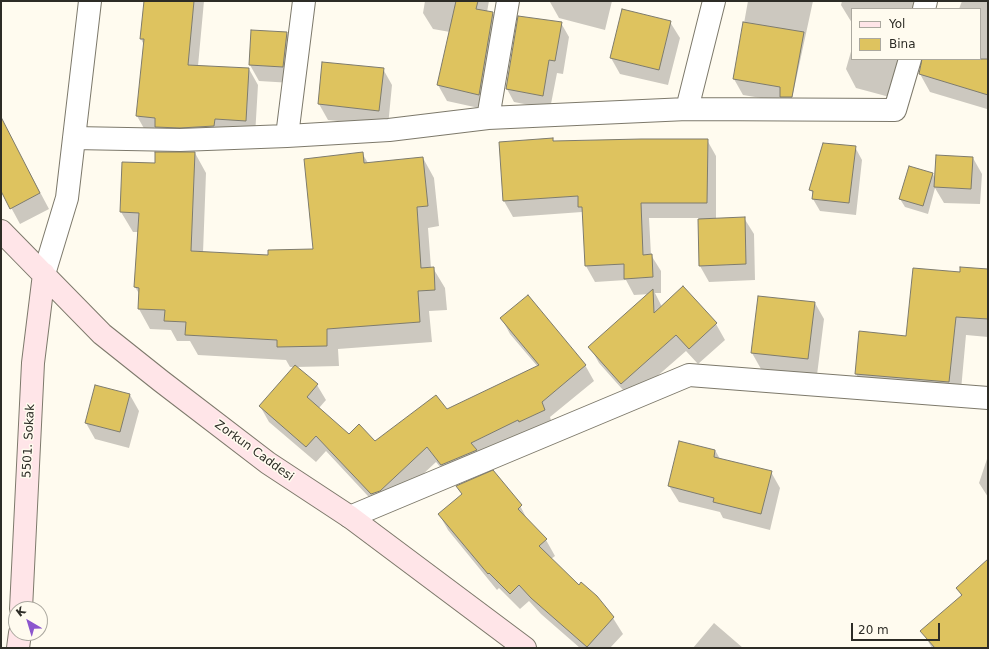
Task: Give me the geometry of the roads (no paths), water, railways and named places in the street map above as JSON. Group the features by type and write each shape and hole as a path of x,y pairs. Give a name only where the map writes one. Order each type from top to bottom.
{"street":[{"path":"44,274 67,198 90,1"},
{"path":"287,136 304,1"},
{"path":"488,118 508,1"},
{"path":"687,109 714,1"},
{"path":"74,138 180,140 287,136 389,130 488,118 687,109 895,110 910,60"},
{"name":"Zorkun Caddesi","path":"1,231 102,334 268,463 350,518 525,648"},
{"name":"5501. Sokak","path":"22,601 33,364 44,274"},
{"path":"350,518 689,374 988,398"}]}
